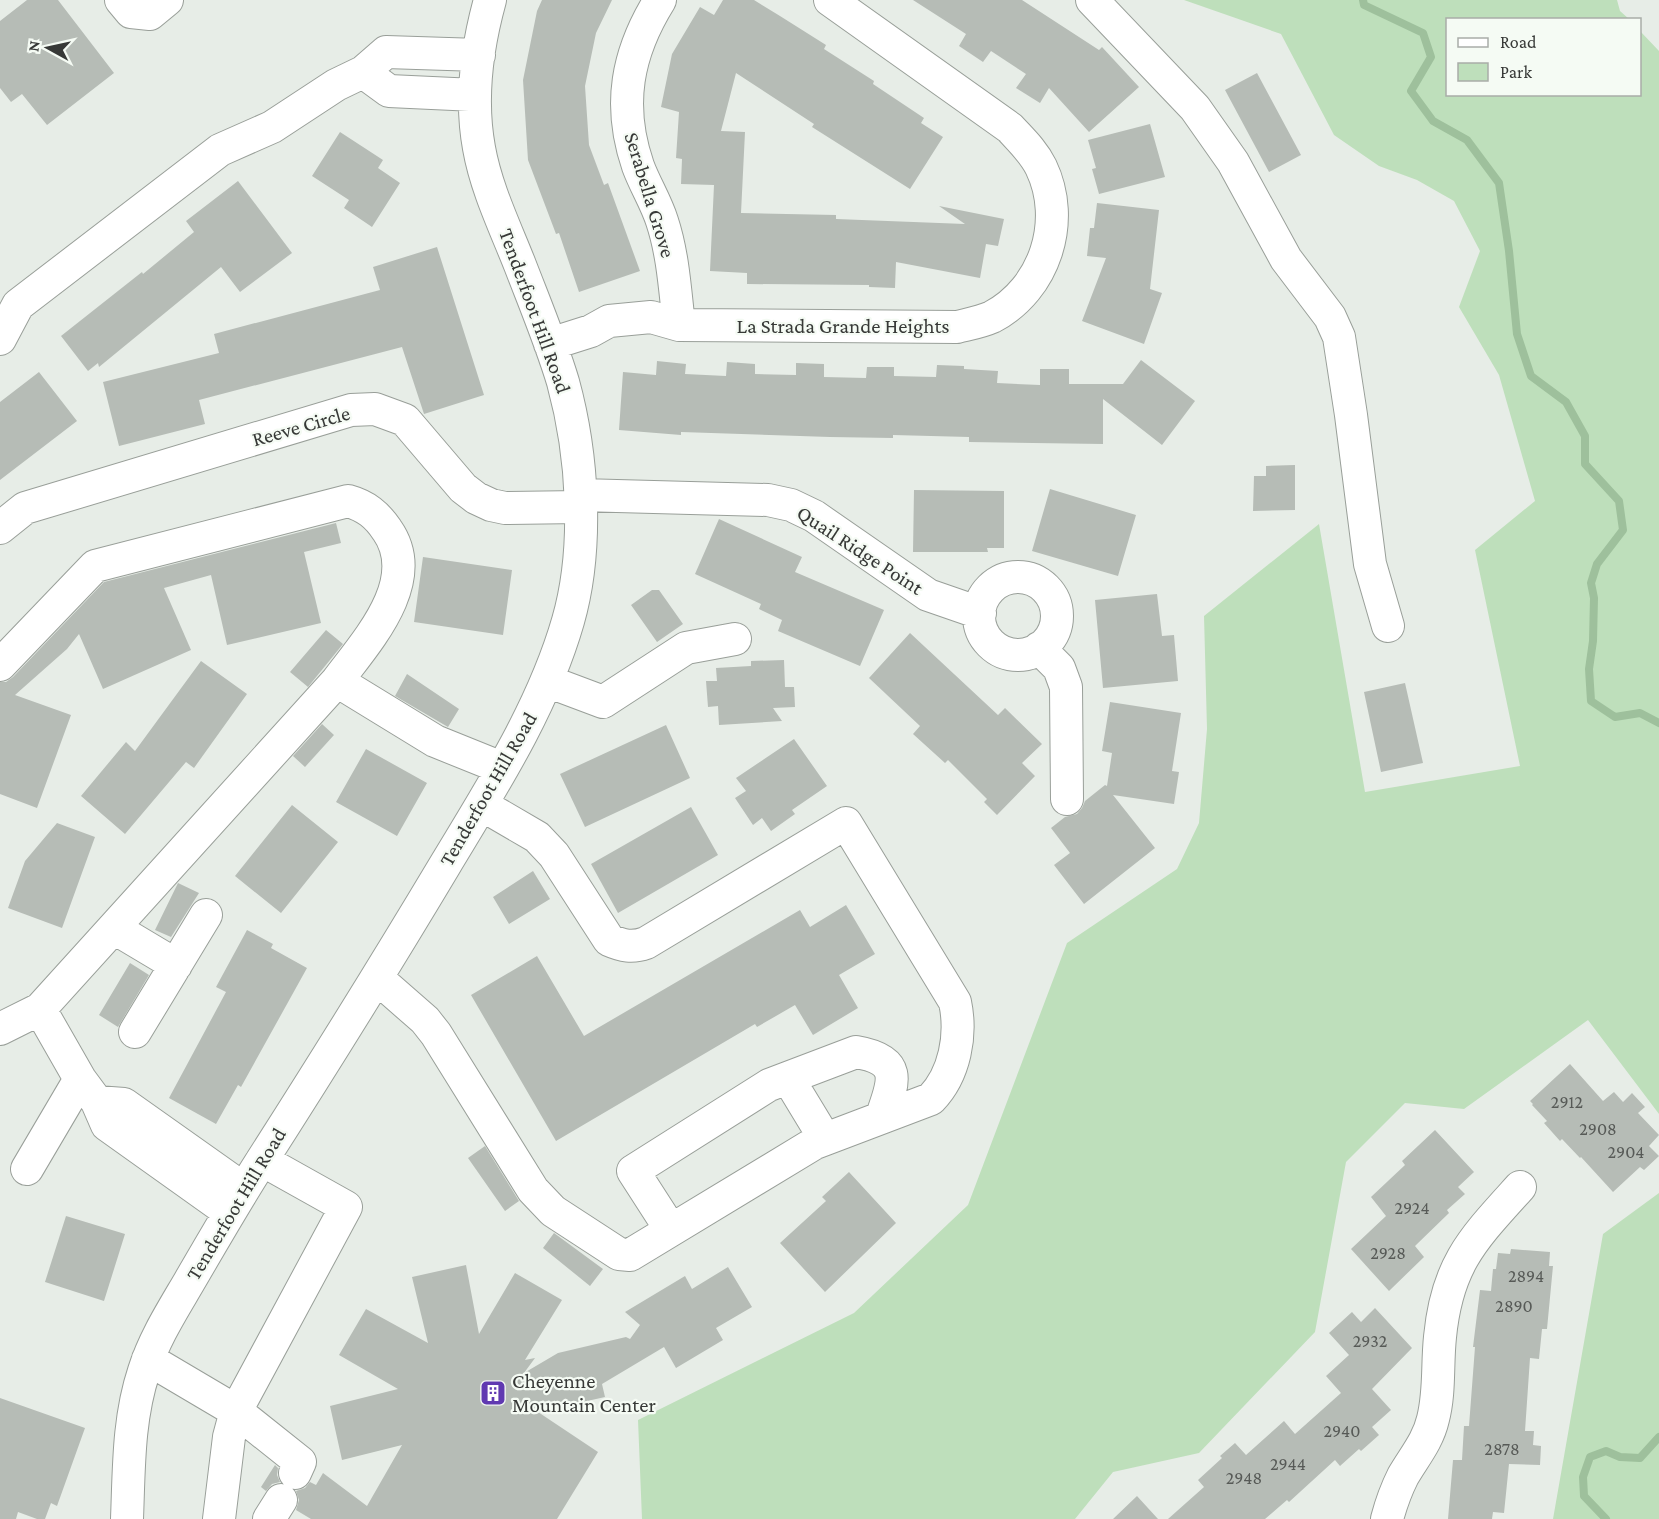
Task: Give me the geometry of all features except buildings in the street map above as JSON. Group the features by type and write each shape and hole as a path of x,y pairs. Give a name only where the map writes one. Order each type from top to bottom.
{"street":[{"path":"120,0 131,12 150,14 167,0"},
{"name":"Tenderfoot Hill Road","path":"127,1519 130,1433 135,1403 154,1343 236,1201 377,978 482,805 547,681 571,607 578,574 580,501 578,462 570,415 563,383 550,345 488,183 479,152 475,95 484,21 490,0"},
{"name":"Serabella Grove","path":"660,0 634,51 627,96 628,121 639,167 662,219 670,248 679,325"},
{"name":"La Strada Grande Heights","path":"550,345 591,331 610,336 652,333 679,325 957,327 992,317 1025,291 1040,268 1050,244 1053,217 1049,192 1041,168 1029,148 1010,128 830,0"},
{"path":"1092,0 1195,108 1233,162 1286,259 1330,317 1339,337 1370,564 1388,626"},
{"path":"0,339 18,304 220,150 272,127 336,85 363,72 386,52 479,56"},
{"path":"363,72 389,91 475,95"},
{"name":"Reeve Circle","path":"0,528 25,508 351,410 375,409 405,420 463,488 476,498 491,505 505,508 580,501"},
{"name":"Quail Ridge Point","path":"580,501 768,500 791,505 814,516 928,596 980,613"},
{"path":"0,665 96,567 348,501 368,509 379,519 390,534 397,550 399,572 383,619 337,681 40,1009 0,1029"},
{"path":"1015,576 1042,584 1051,594 1057,623 1052,636 1039,648 1025,654 1011,654 998,649 987,640 981,627 980,613 981,603 988,591 1006,578 1015,576"},
{"path":"547,681 603,702 686,648 735,639"},
{"path":"1039,648 1059,668 1066,687 1067,799"},
{"path":"337,681 435,741 502,768"},
{"path":"377,978 425,1020 436,1034 533,1190 553,1211 619,1254 630,1255 816,1143 931,1099 941,1089 950,1072 955,1048 959,1018 956,1002 846,823 646,943 634,947 609,940 554,855 537,837 482,805"},
{"path":"135,1032 206,915"},
{"path":"114,928 176,965"},
{"path":"40,1009 89,1090 107,1125 236,1201"},
{"path":"671,1230 633,1171 769,1085 856,1052 870,1054 882,1059 889,1066 892,1078 881,1118"},
{"path":"788,1078 825,1139"},
{"path":"27,1169 89,1090"},
{"path":"219,1519 229,1437 236,1411 346,1207 262,1160"},
{"path":"1387,1519 1403,1477 1424,1443 1438,1401 1439,1338 1451,1280 1462,1256 1481,1230 1520,1187"},
{"path":"148,1359 236,1411 300,1462 282,1497"}],"green space":[{"path":"1184,0 1617,0 1620,11 1628,18 1446,18 1446,96 1641,96 1641,32 1659,51 1659,1114 1588,1020 1464,1109 1405,1103 1346,1162 1315,1332 1199,1453 1113,1472 1075,1519 642,1519 638,1420 854,1313 968,1205 1067,943 1177,869 1199,823 1207,729 1204,616 1319,524 1365,792 1520,766 1475,550 1535,501 1499,375 1459,307 1480,251 1454,201 1417,180 1379,166 1334,135 1281,34"},
{"path":"1659,1193 1659,1519 1553,1519 1603,1234"}],"waterway":[{"path":"1363,0 1364,5 1423,33 1431,57 1411,91 1433,121 1467,140 1499,183 1509,251 1517,334 1531,376 1566,402 1585,436 1585,464 1619,501 1623,530 1597,564 1591,583 1594,598 1593,641 1589,669 1591,701 1615,717 1640,713 1659,723"},
{"path":"1606,1519 1584,1496 1583,1477 1590,1457 1606,1451 1620,1457 1640,1458 1659,1437"}],"place":[{"name":"Cheyenne Mountain Center","path":"493,1393"}]}
